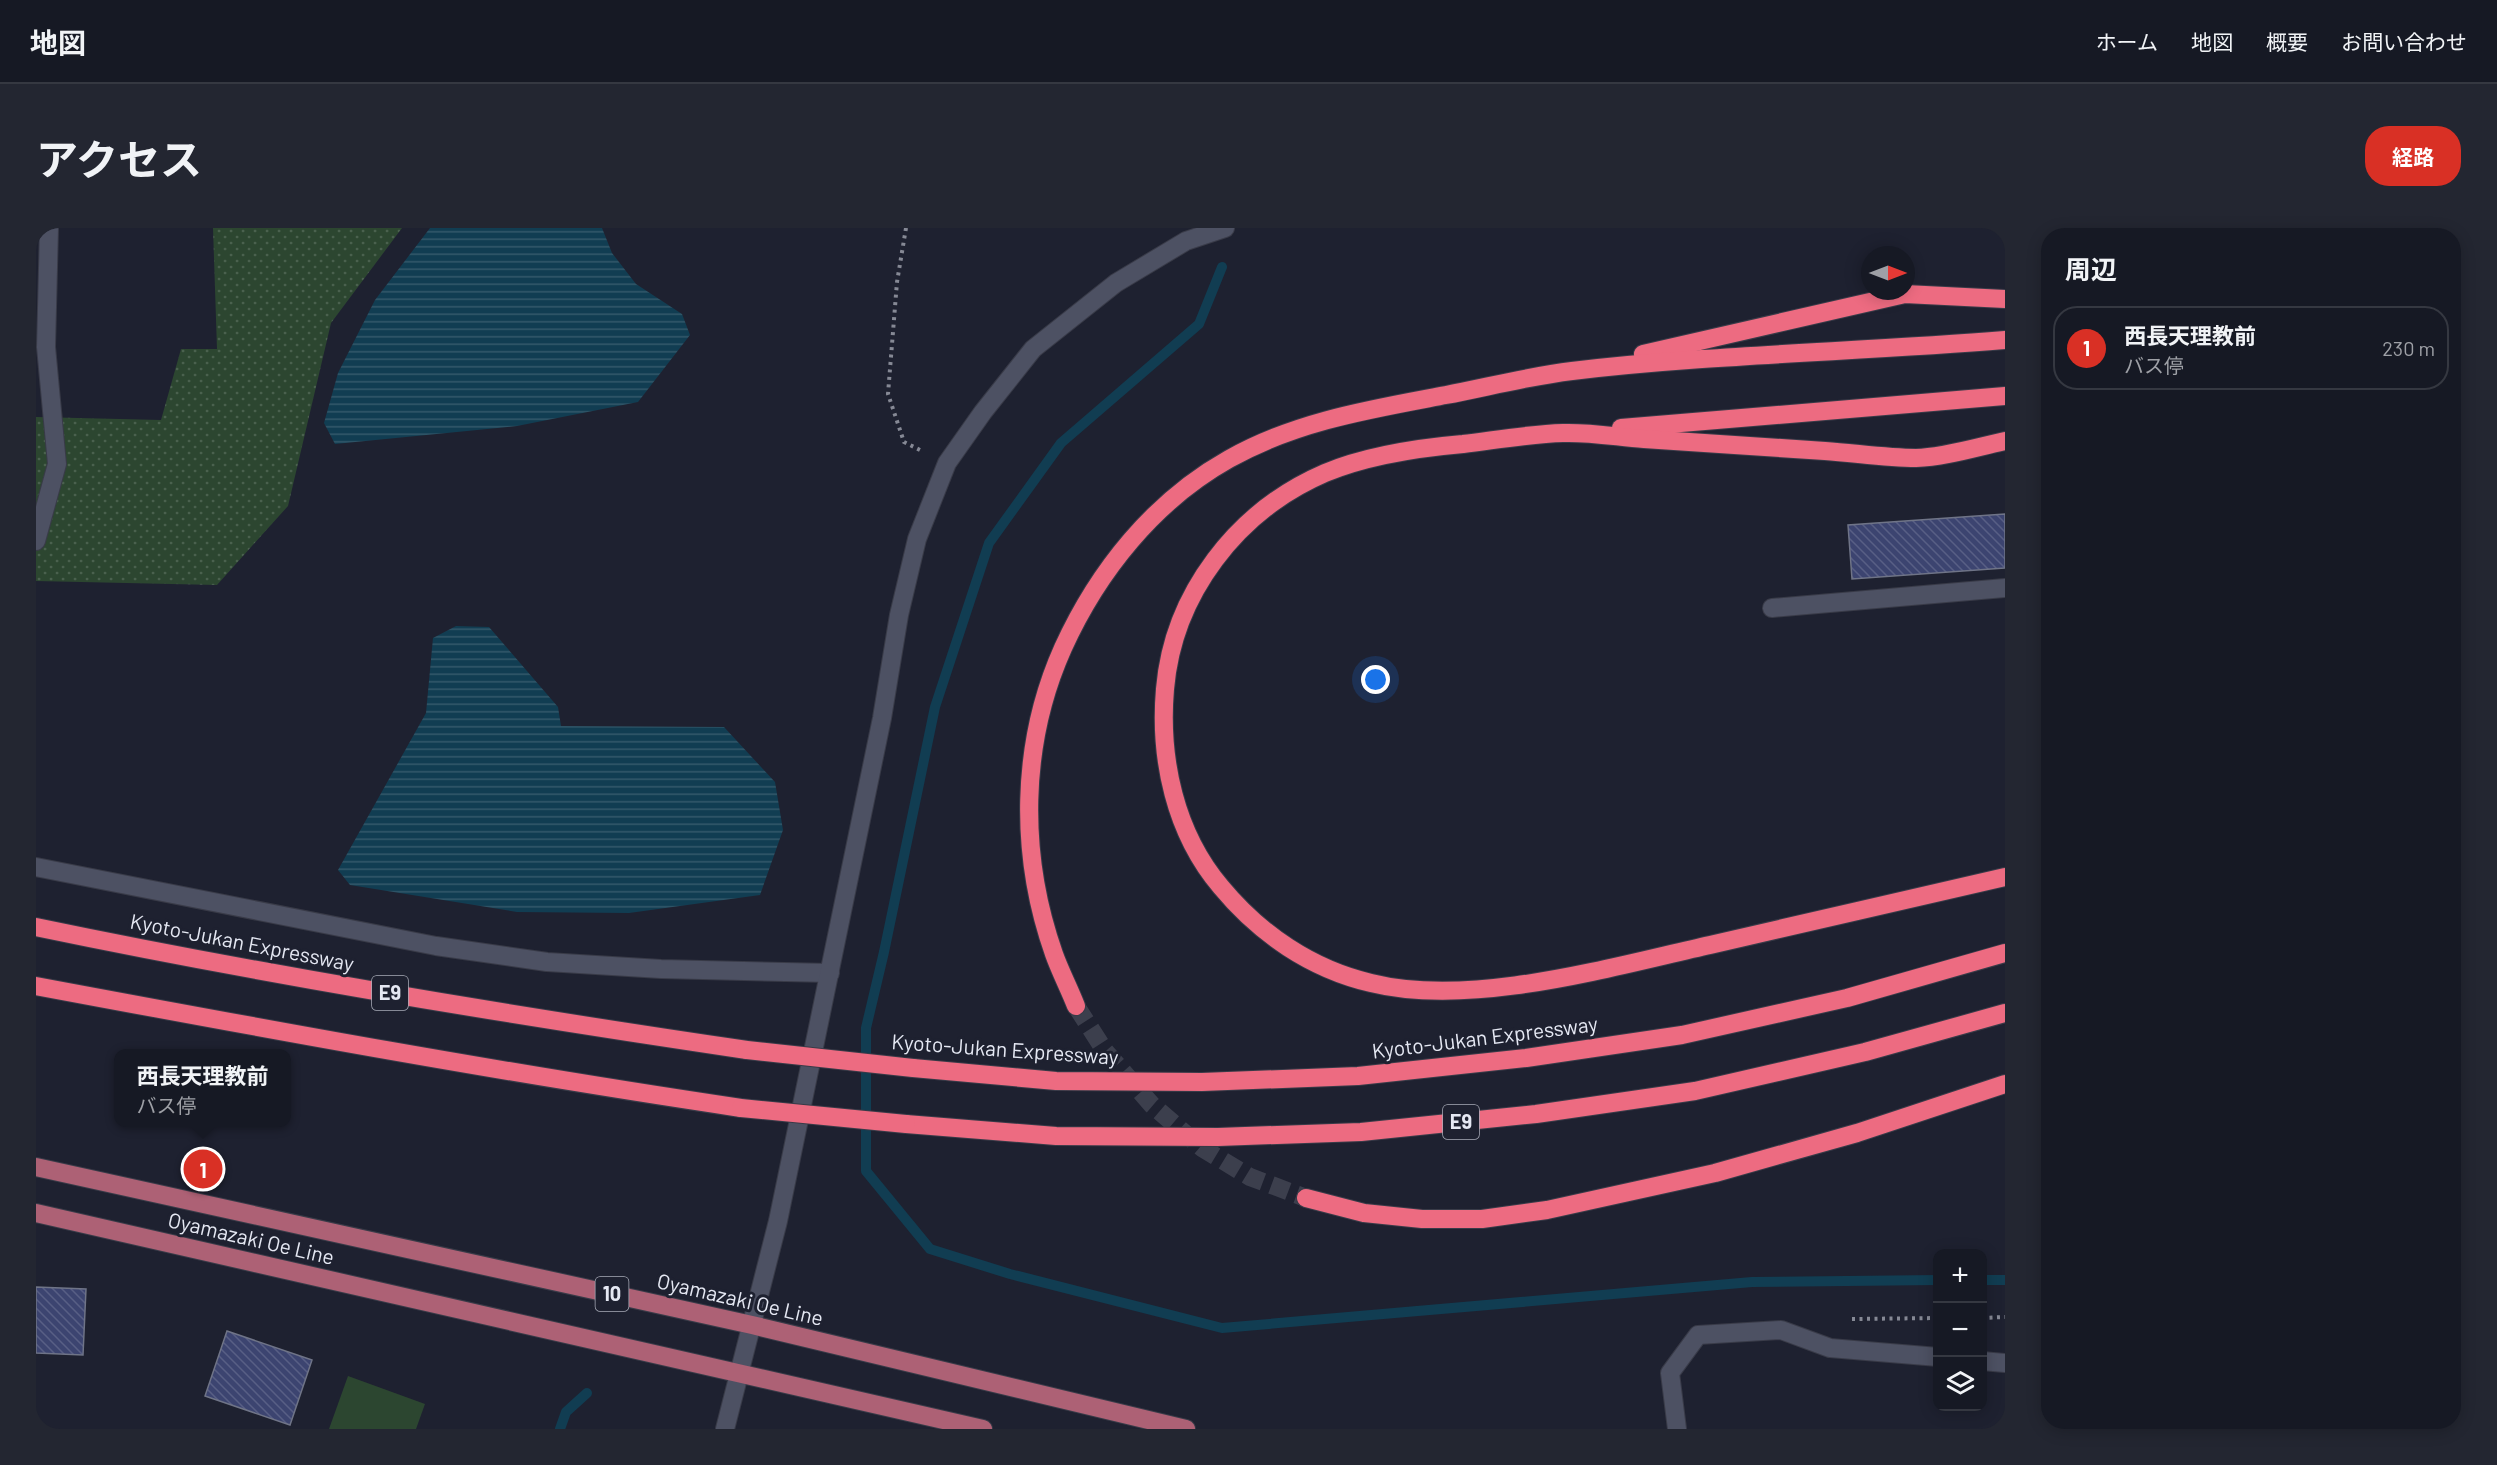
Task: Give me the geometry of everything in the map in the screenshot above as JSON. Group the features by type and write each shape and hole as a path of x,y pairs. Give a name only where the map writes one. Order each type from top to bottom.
{"highway":[{"path":"1077,1006 1054,954 1039,903 1030,846 1029,790 1036,733 1051,675 1075,622 1106,571 1142,526 1180,493 1227,460 1272,437 1322,421 1381,407 1568,372 1905,294 2005,299"},
{"path":"1568,372 1705,358 1907,348 2005,340"},
{"path":"2005,396 1435,446 1381,456 1326,473 1278,499 1237,534 1205,572 1181,615 1167,666 1162,721 1167,774 1183,826 1208,872 1240,910 1281,944 1326,968 1373,984 1424,990 1474,989 1533,982 1610,968 2005,877"},
{"path":"1564,433 1920,458 2005,441"},
{"name":"Kyoto-Jukan Expressway","path":"36,927 330,983 561,1023 747,1050 1056,1081 1202,1082 1358,1076 1526,1058 1682,1035 1847,998 2005,953"},
{"name":"E9","path":"36,986 561,1081 741,1108 1056,1136 1218,1137 1360,1132 1536,1114 1695,1091 1865,1052 2005,1013"},
{"path":"1306,1198 1364,1213 1422,1219 1482,1219 1547,1210 1715,1173 1857,1133 2005,1084"}],"main road":[{"name":"Oyamazaki Oe Line","path":"36,1167 752,1325 1186,1429"},
{"name":"Oyamazaki Oe Line","path":"36,1213 982,1429"}],"street":[{"path":"36,541 57,464 46,347 49,228"},
{"path":"725,1429 778,1221 882,718 899,615 917,539 947,463 983,412 1033,349 1116,282 1186,241 1225,228"},
{"path":"1772,608 2005,588"},
{"path":"36,867 436,946 547,962 661,969 830,974"},
{"path":"1677,1429 1670,1373 1698,1335 1781,1330 1830,1348 1933,1358"},
{"path":"1987,1361 2005,1363"}],"path":[{"path":"906,228 897,282 888,394 904,442 947,463"},
{"path":"1987,1318 2005,1317"}],"green space":[{"path":"213,228 402,228 331,323 288,506 217,585 36,581 36,417 161,420 181,349 217,349"},
{"path":"348,1376 425,1404 416,1429 329,1429"}],"water":[{"path":"430,228 602,228 612,253 636,284 682,314 690,335 638,402 517,426 335,444 324,423 338,373 375,300"},
{"path":"456,626 489,627 558,707 561,726 724,727 775,782 783,830 760,895 629,913 517,912 350,885 338,870 426,713 433,638"}],"building":[{"path":"2005,514 2005,568 1852,579 1848,525"},
{"path":"36,1287 86,1289 83,1355 36,1353"},
{"path":"227,1331 312,1360 290,1425 205,1396"}],"waterway":[{"path":"1222,267 1199,324 1061,443 989,543 935,707 866,1028 866,1171 930,1249 1010,1274 1222,1328 1752,1282 1933,1280"},
{"path":"1987,1280 2005,1280"},
{"path":"560,1429 566,1412 587,1393"}],"tunnel":[{"path":"1076,1006 1105,1051 1152,1105 1202,1148 1250,1177 1306,1198"}],"place":[{"name":"西長天理教前","path":"203,1169"}]}
